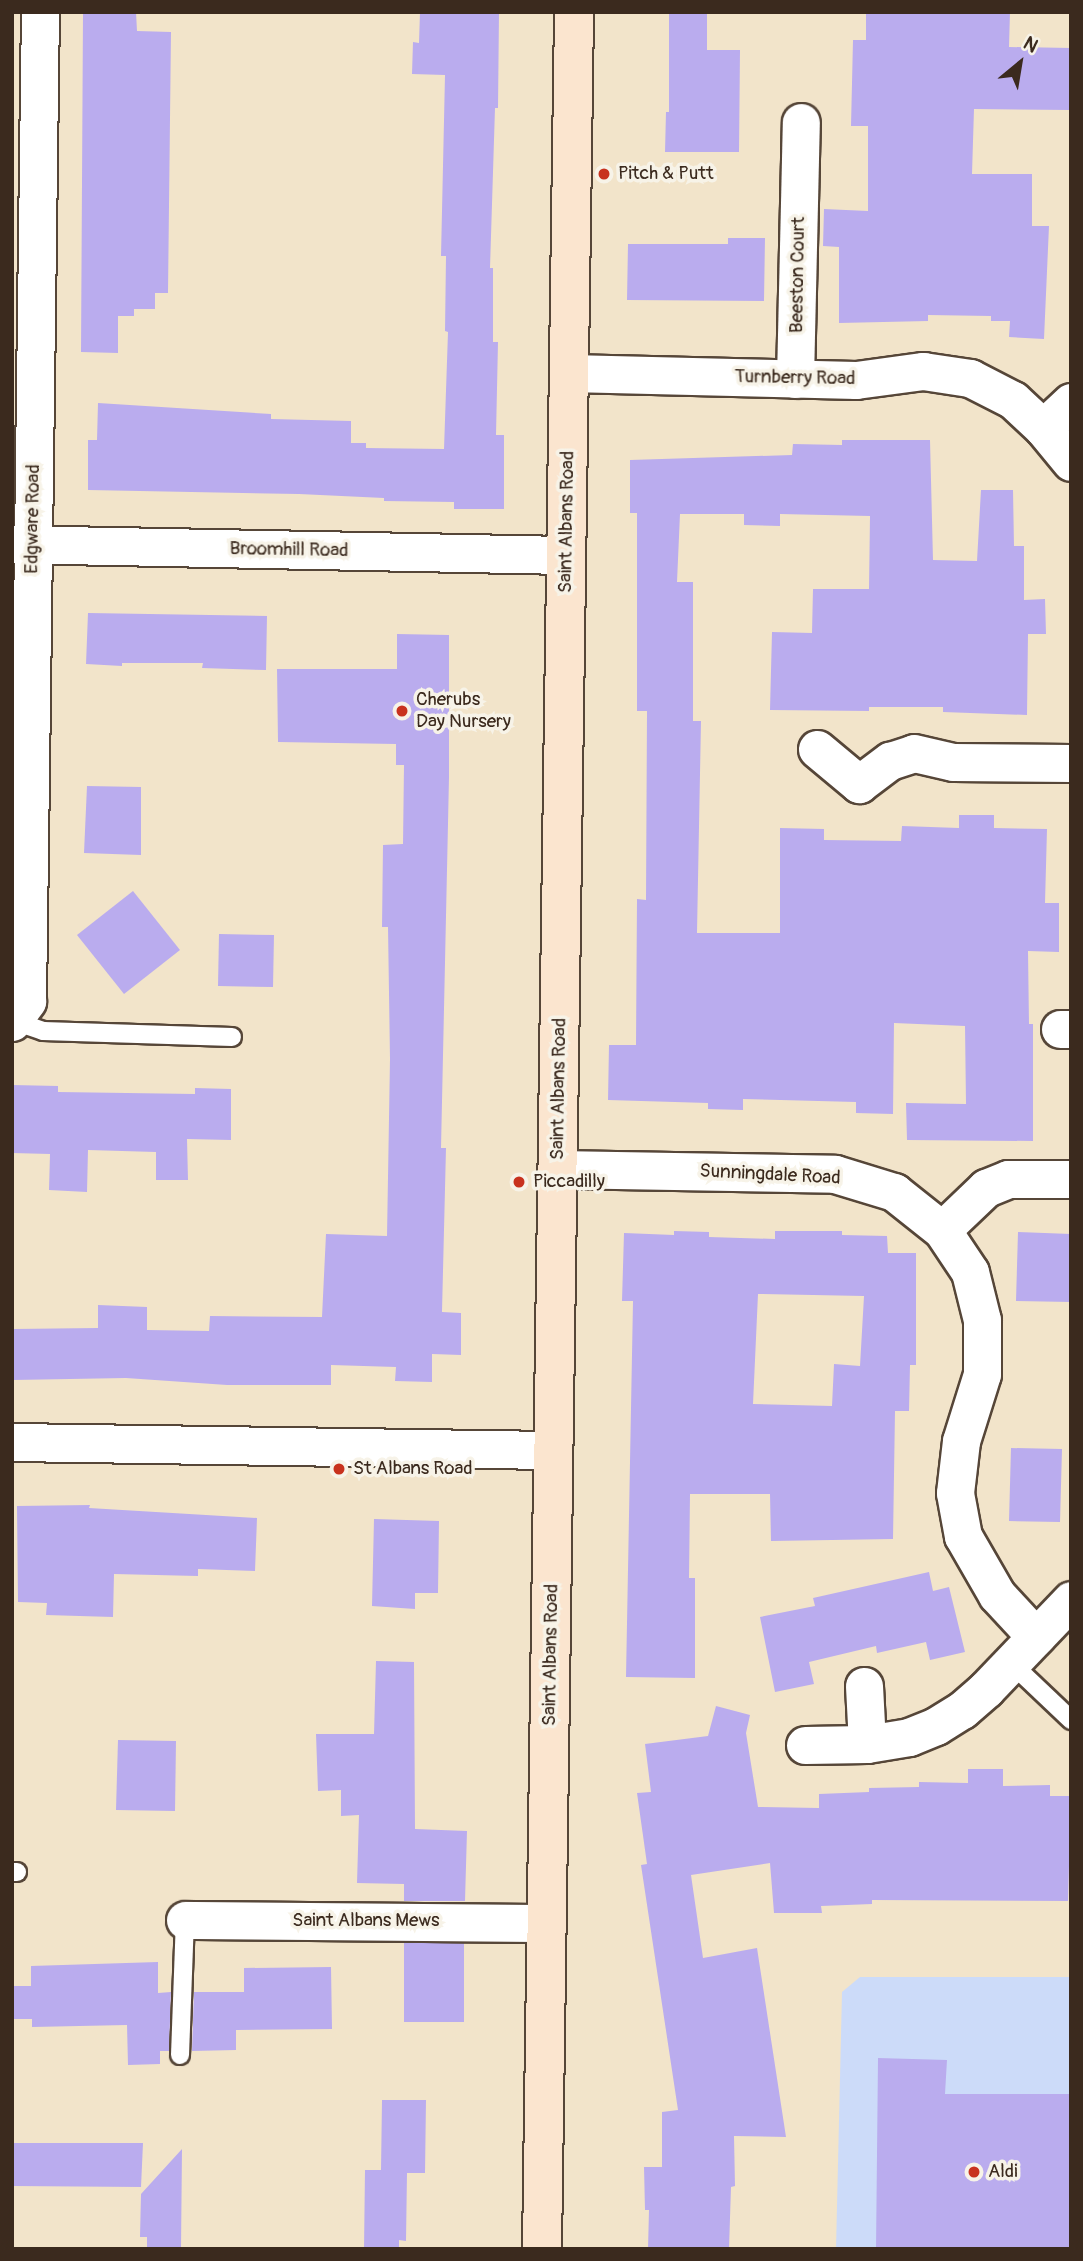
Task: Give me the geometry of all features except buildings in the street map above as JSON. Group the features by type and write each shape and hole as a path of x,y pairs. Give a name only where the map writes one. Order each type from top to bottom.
{"street":[{"name":"Edgware Road","path":"13,1022 27,1001 22,544 26,85 40,12"},
{"name":"Saint Albans Road","path":"542,2249 574,12"},
{"name":"Beeston Court","path":"796,379 816,172 801,121"},
{"name":"Turnberry Road","path":"569,373 856,380 923,370 970,378 1013,400 1043,428 1071,462"},
{"path":"1043,428 1071,402"},
{"name":"Broomhill Road","path":"22,544 566,555"},
{"path":"817,749 859,784 890,761 914,753 953,762 1071,763"},
{"name":"Sunningdale Road","path":"557,1169 835,1174 894,1192 942,1230 970,1272 982,1320 982,1374 961,1441 955,1493 963,1536 997,1595 1036,1637"},
{"path":"942,1230 986,1188 1008,1179 1071,1179"},
{"path":"12,1442 553,1450"},
{"path":"805,1745 867,1744 909,1737 936,1726 962,1710 1071,1600"},
{"path":"864,1686 867,1744"},
{"name":"Saint Albans Mews","path":"185,1920 547,1923"}],"lane":[{"path":"13,1022 43,1031 232,1037"},
{"path":"1011,1663 1071,1720"},
{"path":"180,2055 185,1920"}],"shaded area":[{"path":"860,1977 1071,1977 1071,2249 836,2249 842,1992"}],"place":[{"name":"Pitch & Putt","path":"604,174"},
{"name":"Cherubs Day Nursery","path":"402,711"},
{"name":"Piccadilly","path":"519,1182"},
{"name":"St Albans Road","path":"339,1469"},
{"name":"Aldi","path":"974,2172"}]}
